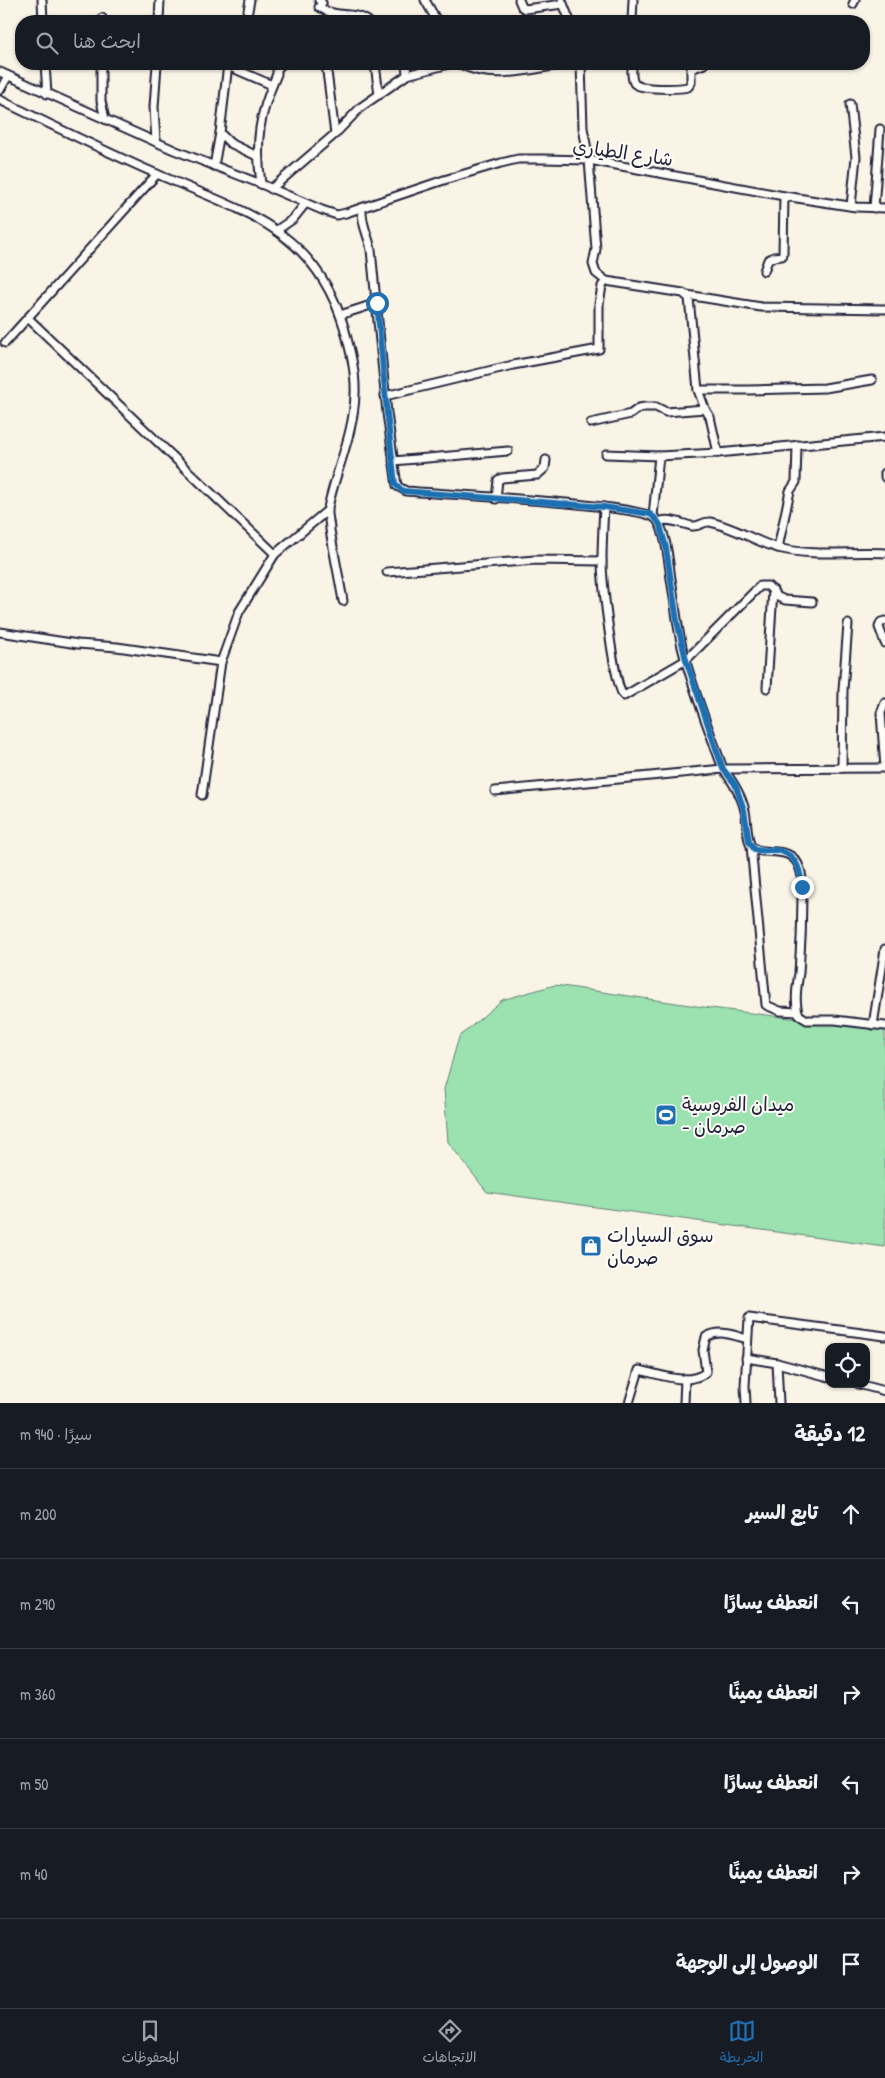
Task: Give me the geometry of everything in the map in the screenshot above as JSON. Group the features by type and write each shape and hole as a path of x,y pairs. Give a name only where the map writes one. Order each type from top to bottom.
{"street":[{"path":"42,0 43,15"},
{"path":"159,15 160,0"},
{"path":"247,15 250,0"},
{"path":"320,0 322,3 319,7 334,15"},
{"path":"425,0 434,15"},
{"path":"519,0 522,7 528,9 562,2 567,15"},
{"path":"632,15 633,0"},
{"path":"45,70 47,94"},
{"path":"101,70 101,101 104,119"},
{"path":"156,142 154,107 157,70"},
{"path":"214,166 227,70"},
{"path":"240,70 272,84"},
{"path":"261,184 257,156 260,119 277,70"},
{"path":"327,70 335,134"},
{"path":"376,70 379,95"},
{"path":"407,70 407,75"},
{"path":"271,189 335,134 356,111 407,75 427,70"},
{"path":"483,70 498,72 529,70"},
{"path":"581,70 583,128 589,160 596,249 593,264 596,273 606,280 761,308 885,309"},
{"path":"633,70 634,82 637,86 685,88 691,83 692,70"},
{"name":"شارع الطياري","path":"0,72 156,142 261,184 305,204 337,215 511,160 589,160 784,196 851,206 885,208"},
{"path":"0,90 8,76"},
{"path":"0,100 157,174 208,194 277,230 298,247 310,260 329,290 340,315 350,348 355,393 346,450 328,510 343,601"},
{"path":"850,104 856,157 851,206"},
{"path":"874,208 880,129"},
{"path":"220,133 230,143 257,156"},
{"path":"5,343 157,174"},
{"path":"764,271 768,260 783,254 784,196"},
{"path":"277,230 293,219 305,204"},
{"path":"362,208 361,221 371,250 395,484 403,491 604,507 697,527 709,522 733,529 752,539 778,548 829,553 885,554"},
{"path":"385,396 513,365 599,349 599,304 602,286 606,280"},
{"path":"687,295 690,302 692,342 698,390 710,417 718,453"},
{"path":"340,315 377,303"},
{"path":"28,318 275,554"},
{"path":"698,390 825,388 872,380"},
{"path":"591,423 631,414 639,408 645,407 656,407 666,412 705,409"},
{"path":"606,454 659,456 718,453 885,437"},
{"path":"778,548 790,491 795,483 797,445"},
{"path":"393,461 508,451"},
{"path":"659,456 656,519 666,548 677,621 686,660 723,769 735,784 746,815 751,846 766,1005 780,1011 798,1012"},
{"path":"496,499 498,480 537,475 545,468 546,460"},
{"path":"604,507 602,561 615,676 622,695 626,696 686,660 760,586 768,586 778,597 785,600 812,602"},
{"path":"202,795 221,662 239,612 275,554 328,510"},
{"path":"387,572 535,560 602,561"},
{"path":"767,688 773,590"},
{"path":"885,621 881,622 879,627 885,638 885,643"},
{"path":"842,768 843,690 848,624"},
{"path":"0,632 221,662"},
{"path":"495,791 723,769 885,768 881,713 885,703"},
{"path":"751,846 757,851 772,850 784,852 794,860 800,870 802,927 798,1012 801,1017 807,1020 835,1020 885,1026"},
{"path":"874,1025 885,950"},
{"path":"746,1403 746,1358 749,1318 885,1336"},
{"path":"629,1403 639,1370 686,1379 700,1377 706,1372 703,1350 706,1336 714,1332 747,1339"},
{"path":"746,1358 777,1363 825,1376"},
{"path":"777,1363 779,1403"},
{"path":"684,1403 686,1379"},
{"path":"870,1387 885,1391"}],"green space":[{"name":"ميدان الفروسية - صرمان","path":"555,985 703,1007 885,1030 885,1247 487,1192 448,1142 444,1089 459,1037 502,1000"}],"place":[{"name":"ميدان الفروسية - صرمان","path":"666,1115"},
{"name":"سوق السيارات صرمان","path":"591,1246"}],"route":[{"path":"377,303 395,484 398,488 403,491 604,507 650,514 659,522 669,563 679,635 686,660 723,769 735,784 746,815 749,842 757,851 772,850 784,852 790,856 800,870 802,887"}]}
